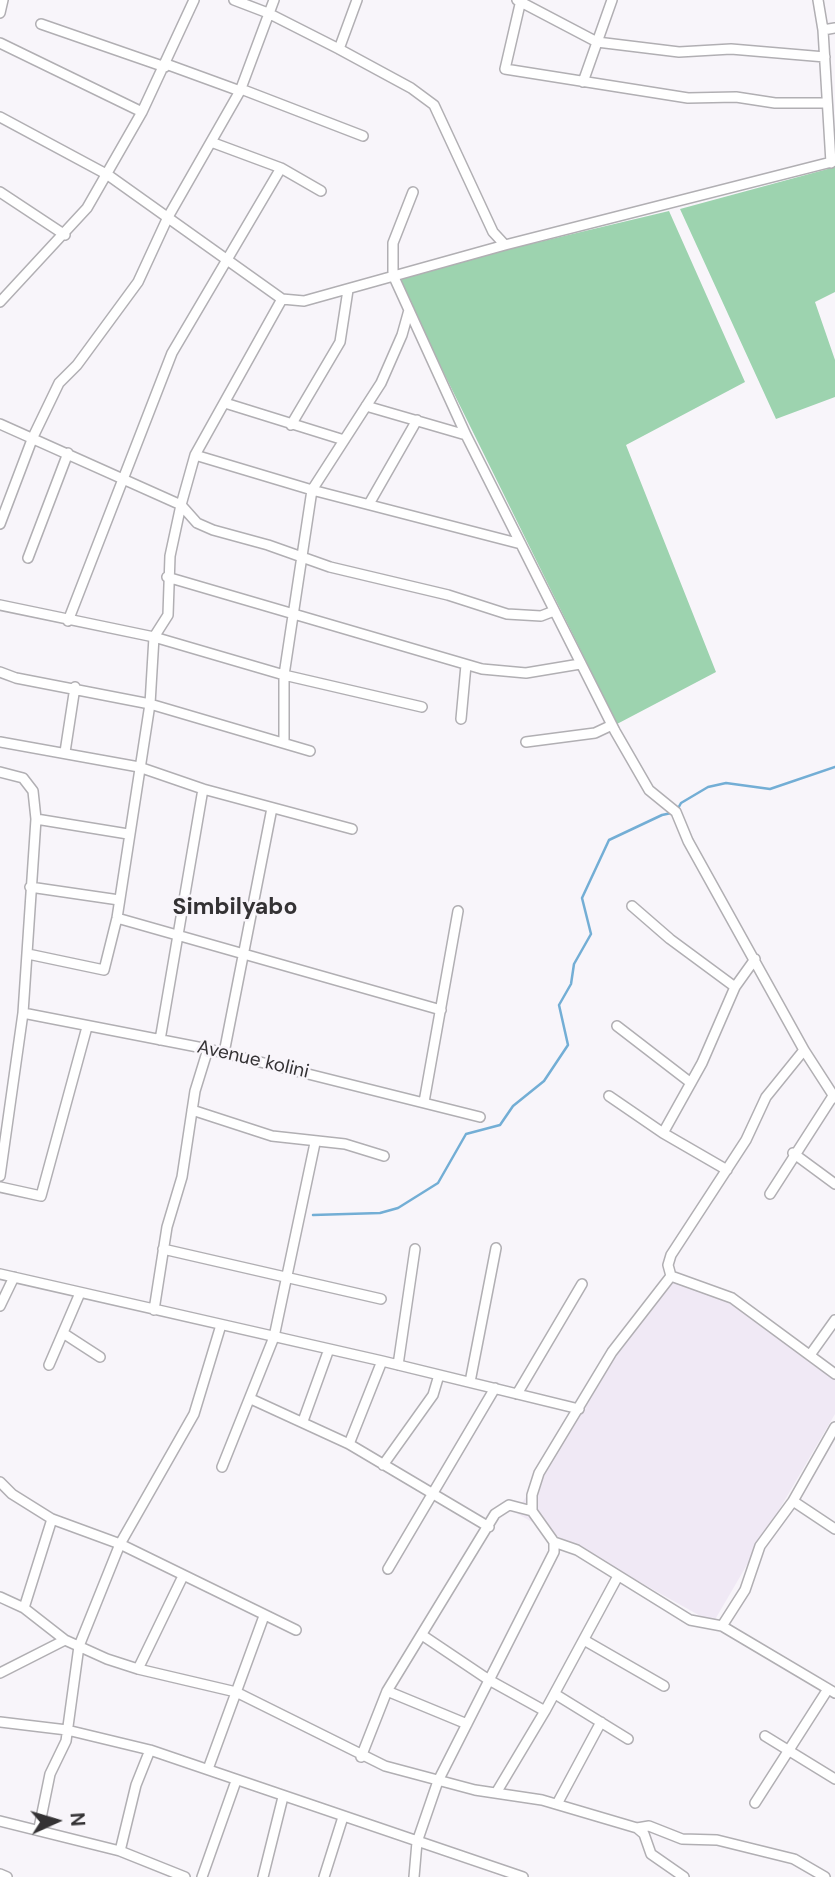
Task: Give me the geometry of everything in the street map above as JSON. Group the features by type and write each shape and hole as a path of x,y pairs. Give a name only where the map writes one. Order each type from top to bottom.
{"street":[{"path":"0,13 3,0"},
{"path":"0,302 4,289 65,235 87,208 142,112 194,0"},
{"path":"234,0 268,13 339,50 411,88 434,105 493,232 505,245"},
{"path":"0,523 33,437 59,383 77,365 138,282 168,217 240,90 274,0"},
{"path":"339,50 357,0"},
{"path":"825,57 731,49 679,52 597,42 519,0 505,69 688,98 736,97 775,103 827,103"},
{"path":"583,82 612,0"},
{"path":"0,117 108,174 282,299 304,301 505,245 833,162 823,30 818,0"},
{"path":"41,24 240,90 363,136"},
{"path":"823,30 835,28"},
{"path":"0,43 142,112"},
{"path":"211,142 281,169 321,191"},
{"path":"68,621 172,353 281,169"},
{"path":"0,192 65,235"},
{"path":"413,192 393,243 393,275 466,435 612,725 649,790 676,812 688,842 804,1050 834,1097 793,1153 769,1194"},
{"path":"291,425 340,342 348,290"},
{"path":"28,954 104,970 117,918 150,704 154,637 168,615 167,577 181,505 195,455 282,299"},
{"path":"284,743 284,675 312,490 366,405 397,347 409,310"},
{"path":"225,403 344,440"},
{"path":"366,405 466,435"},
{"path":"369,504 417,420"},
{"path":"0,424 181,505 197,523 300,557 448,595 507,614 541,616 554,611"},
{"path":"28,558 68,453"},
{"path":"195,455 312,490 522,544"},
{"path":"167,577 466,665 526,673 580,664"},
{"path":"0,605 154,637 284,675 422,707"},
{"path":"461,719 466,665"},
{"path":"0,672 16,678 75,687 150,704 310,751"},
{"path":"65,752 75,687"},
{"path":"526,742 595,733 612,725"},
{"path":"0,741 139,767 203,789 352,829"},
{"path":"0,772 23,778 33,791 36,819 23,1013 0,1176"},
{"path":"160,1040 203,789"},
{"path":"224,1053 246,955 272,808"},
{"path":"36,819 128,834"},
{"path":"30,887 119,900"},
{"path":"632,906 670,939 735,987"},
{"path":"424,1102 458,911"},
{"path":"117,918 441,1010"},
{"path":"663,1133 691,1083 735,987 755,959"},
{"name":"Avenue kolini","path":"23,1013 208,1049 480,1118"},
{"path":"617,1026 691,1083"},
{"path":"0,1187 41,1196 87,1027"},
{"path":"154,1310 163,1250 181,1177 192,1110 208,1049"},
{"path":"671,1276 668,1265 671,1255 746,1140 766,1097 804,1050"},
{"path":"609,1096 663,1133 727,1170"},
{"path":"192,1110 272,1136 315,1143 345,1144 384,1157"},
{"path":"222,1467 274,1337 315,1143"},
{"path":"793,1153 835,1184"},
{"path":"470,1382 496,1248"},
{"path":"398,1365 415,1249"},
{"path":"163,1250 381,1299"},
{"path":"0,1274 579,1409"},
{"path":"671,1276 732,1298 835,1374"},
{"path":"414,1877 417,1842 438,1781 554,1552 554,1542 532,1511 532,1495 539,1473 612,1352 671,1276"},
{"path":"0,1306 14,1277"},
{"path":"517,1394 582,1284"},
{"path":"49,1364 80,1293"},
{"path":"810,1355 835,1320"},
{"path":"39,1828 50,1774 66,1741 79,1646 120,1544 194,1414 221,1325"},
{"path":"63,1333 100,1357"},
{"path":"303,1421 329,1349"},
{"path":"349,1444 382,1361"},
{"path":"383,1465 433,1395 439,1375"},
{"path":"388,1569 495,1388"},
{"path":"251,1399 349,1444 489,1527"},
{"path":"722,1626 746,1591 760,1546 793,1501 835,1427"},
{"path":"0,1482 12,1494 52,1519 120,1544 296,1630"},
{"path":"793,1501 835,1529"},
{"path":"361,1757 387,1691 500,1508 509,1505 532,1511"},
{"path":"23,1608 52,1519"},
{"path":"554,1542 577,1550 690,1620 722,1626 832,1691 788,1750 755,1803"},
{"path":"138,1669 183,1576"},
{"path":"496,1793 555,1694 618,1576"},
{"path":"0,1597 23,1608 65,1640 138,1669 236,1692 275,1709 361,1757 438,1781 557,1804 638,1828 649,1826 682,1839 717,1840 794,1859 825,1877"},
{"path":"208,1769 264,1616"},
{"path":"422,1635 489,1680 545,1711"},
{"path":"0,1673 65,1640"},
{"path":"583,1640 664,1686"},
{"path":"387,1691 467,1724"},
{"path":"555,1694 628,1739"},
{"path":"0,1722 67,1730 150,1750 523,1877"},
{"path":"557,1804 601,1722"},
{"path":"765,1736 835,1779"},
{"path":"120,1851 136,1785 150,1750"},
{"path":"202,1877 236,1781"},
{"path":"263,1877 283,1797"},
{"path":"324,1877 343,1817"},
{"path":"0,1821 39,1828 120,1851 185,1877"},
{"path":"638,1828 651,1854 684,1877"},
{"path":"0,1874 7,1877"}],"shaded area":[{"path":"673,1278 728,1299 835,1380 835,1414 713,1623 516,1513 612,1357"}],"green space":[{"path":"835,167 835,292 815,302 835,360 835,397 776,419 680,209"},
{"path":"669,211 745,382 626,445 716,672 617,724 396,276"}],"waterway":[{"path":"313,1215 380,1213 398,1208 438,1183 466,1134 500,1125 513,1106 544,1081 568,1045 559,1005 571,984 574,964 591,934 582,898 609,840 662,815 676,812 681,803 708,787 726,783 770,789 835,767"}],"district":[{"name":"Simbilyabo","path":"235,908"}]}
